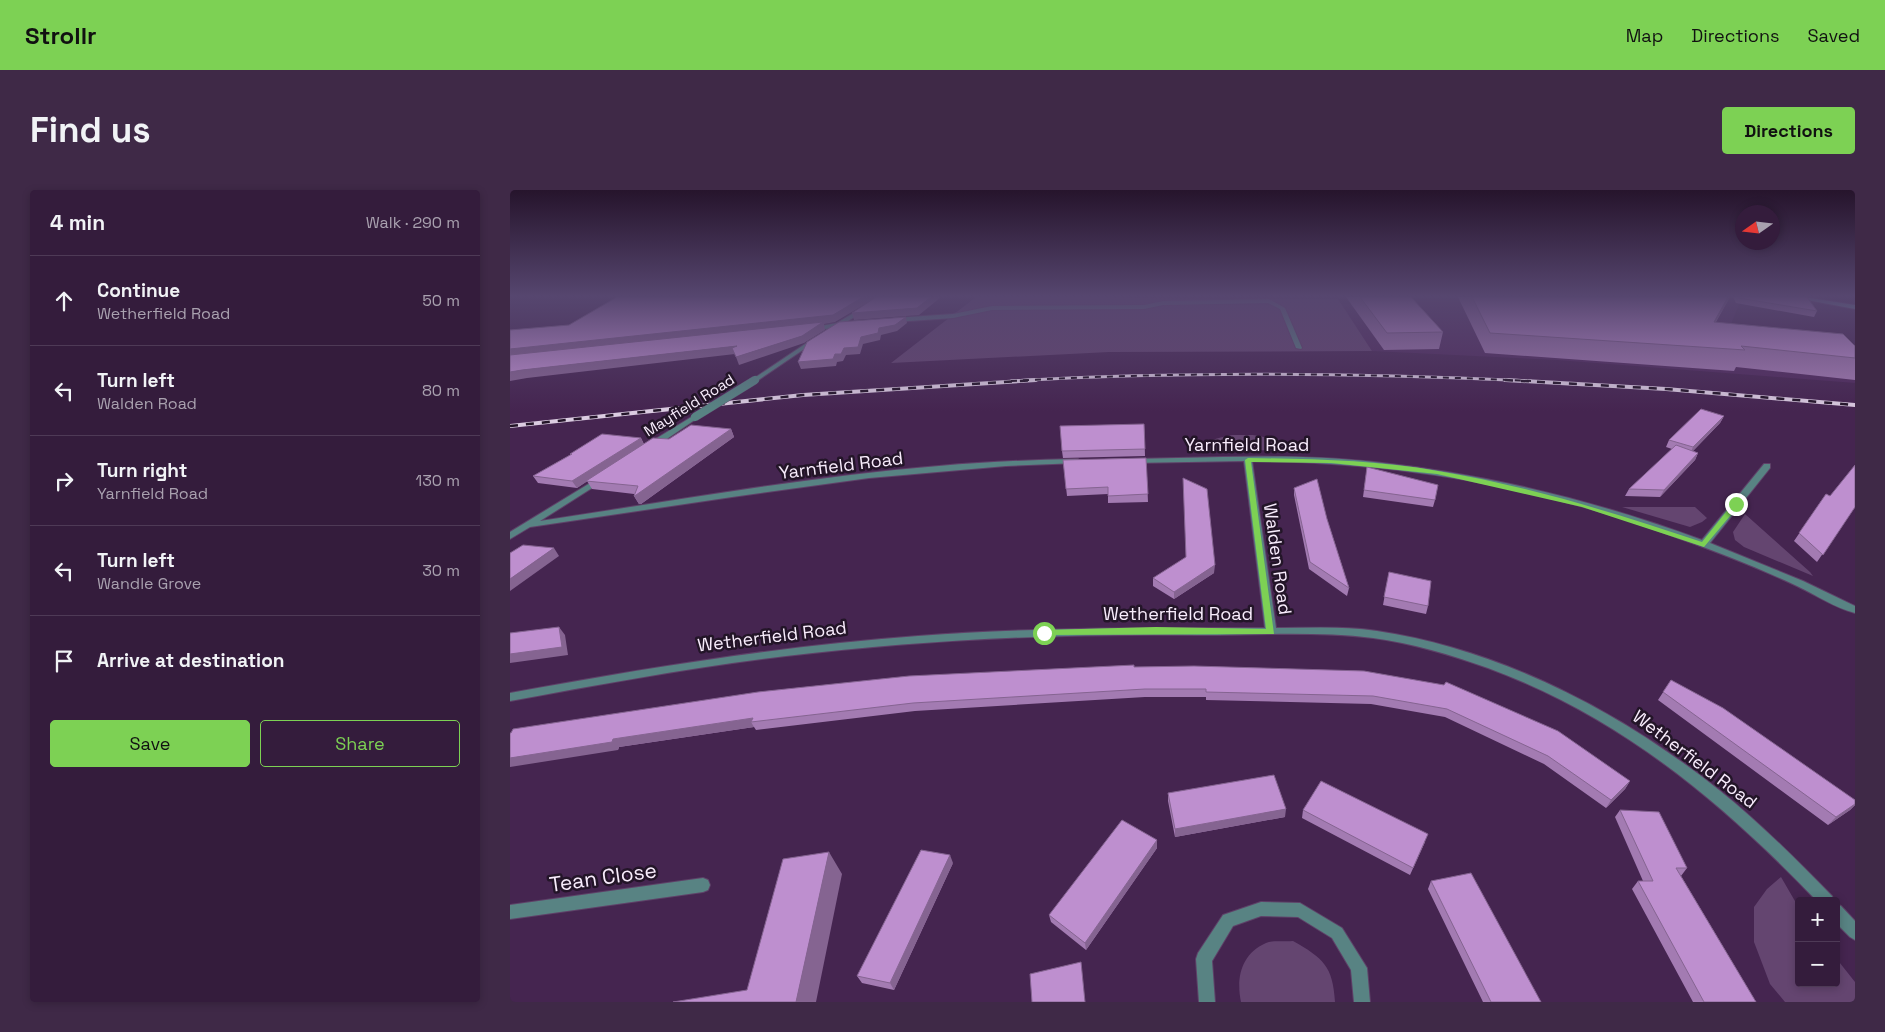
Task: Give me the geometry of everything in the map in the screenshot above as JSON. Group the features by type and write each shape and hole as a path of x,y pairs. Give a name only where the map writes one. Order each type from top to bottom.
{"street":[{"name":"Mayfield Road","path":"645,450 823,335"},
{"path":"1293,335 1298,348"},
{"name":"Walden Road","path":"1248,460 1271,632"},
{"name":"Yarnfield Road","path":"528,525 800,485 972,467 1086,461"},
{"name":"Yarnfield Road","path":"1125,461 1331,461 1437,472 1584,506 1704,544 1855,610"},
{"path":"1704,544 1768,466"},
{"path":"510,536 611,471"},
{"name":"Wetherfield Road","path":"510,697 626,675 825,647 1044,633 1156,630 1362,633 1429,647 1494,667 1551,690 1616,722 1676,763 1744,818 1823,897"},
{"name":"Tean Close","path":"510,912 702,885"},
{"path":"1207,1002 1204,958 1228,920 1261,909 1300,910 1337,933 1359,968 1362,1002"},
{"path":"1840,915 1855,932"}],"shaded area":[{"path":"927,335 1361,335 1372,351 1109,352 891,363"},
{"path":"1361,335 1782,335 1834,346 1855,376 1855,383 1557,360 1372,351"},
{"path":"1232,435 1253,435 1274,439 1298,450 1197,451 1208,442"},
{"path":"1622,507 1695,507 1707,518 1690,527"},
{"path":"1745,514 1813,576 1744,547 1735,540 1733,532"},
{"path":"1781,877 1795,901 1795,987 1840,987 1840,963 1855,982 1855,1002 1785,1002 1770,984 1754,942 1754,907 1767,889"},
{"path":"1293,941 1319,958 1329,971 1335,1002 1241,1002 1240,976 1242,968 1251,953 1269,942"}],"building":[{"path":"510,335 644,335 510,349"},
{"path":"701,335 804,335 736,357 732,348 737,346 510,372 510,355"},
{"path":"818,335 870,335 861,337 858,347 844,348 841,354 835,354 833,359 798,362 807,342"},
{"path":"1518,335 1844,335 1855,346 1855,358 1741,346 1745,350"},
{"path":"1701,409 1724,416 1693,447 1669,440"},
{"path":"1144,424 1145,449 1062,451 1060,426"},
{"path":"691,425 731,429 634,496 638,486 586,481 653,438 669,439"},
{"path":"602,434 641,438 572,481 533,476 572,454 570,454"},
{"path":"1676,445 1698,453 1664,490 1629,489"},
{"path":"1146,458 1148,494 1108,496 1108,487 1066,489 1063,460"},
{"path":"1855,465 1855,507 1823,555 1799,533 1826,494 1830,496"},
{"path":"1367,467 1438,485 1435,500 1364,490"},
{"path":"1183,478 1207,489 1215,565 1174,592 1153,578 1186,557"},
{"path":"1317,479 1327,519 1349,588 1310,562 1294,488"},
{"path":"523,545 554,548 510,579 510,553"},
{"path":"1389,572 1431,581 1428,606 1384,597"},
{"path":"559,627 562,647 510,654 510,633"},
{"path":"1134,665 1134,667 1194,666 1364,671 1444,685 1446,682 1558,731 1630,781 1611,800 1548,756 1447,709 1373,696 1206,692 1206,689 1145,689 913,703 751,722 753,718 613,739 612,742 510,758 510,733 513,729 758,692 909,676"},
{"path":"1671,680 1723,708 1855,800 1855,804 1836,817 1663,692"},
{"path":"1274,775 1286,809 1175,829 1168,793"},
{"path":"1321,781 1428,834 1413,868 1303,810"},
{"path":"1620,810 1659,812 1687,868 1676,868 1756,1002 1704,1002 1638,881 1653,881"},
{"path":"1122,820 1157,840 1085,943 1049,915"},
{"path":"921,850 950,855 890,983 857,976"},
{"path":"829,852 796,1002 673,1002 747,990 783,859"},
{"path":"1471,873 1541,1002 1491,1002 1431,881"},
{"path":"1081,962 1085,1002 1032,1002 1030,974"}],"railway":[{"path":"1011,381 1206,374 1401,376 1505,380"},
{"path":"510,426 803,395 1036,380"},
{"path":"1505,380 1531,381"},
{"path":"1505,380 1666,389 1855,405"}],"route":[{"path":"1044,633 1156,630 1271,632 1248,460 1331,461 1437,472 1507,486 1609,512 1704,544 1736,504"}]}
